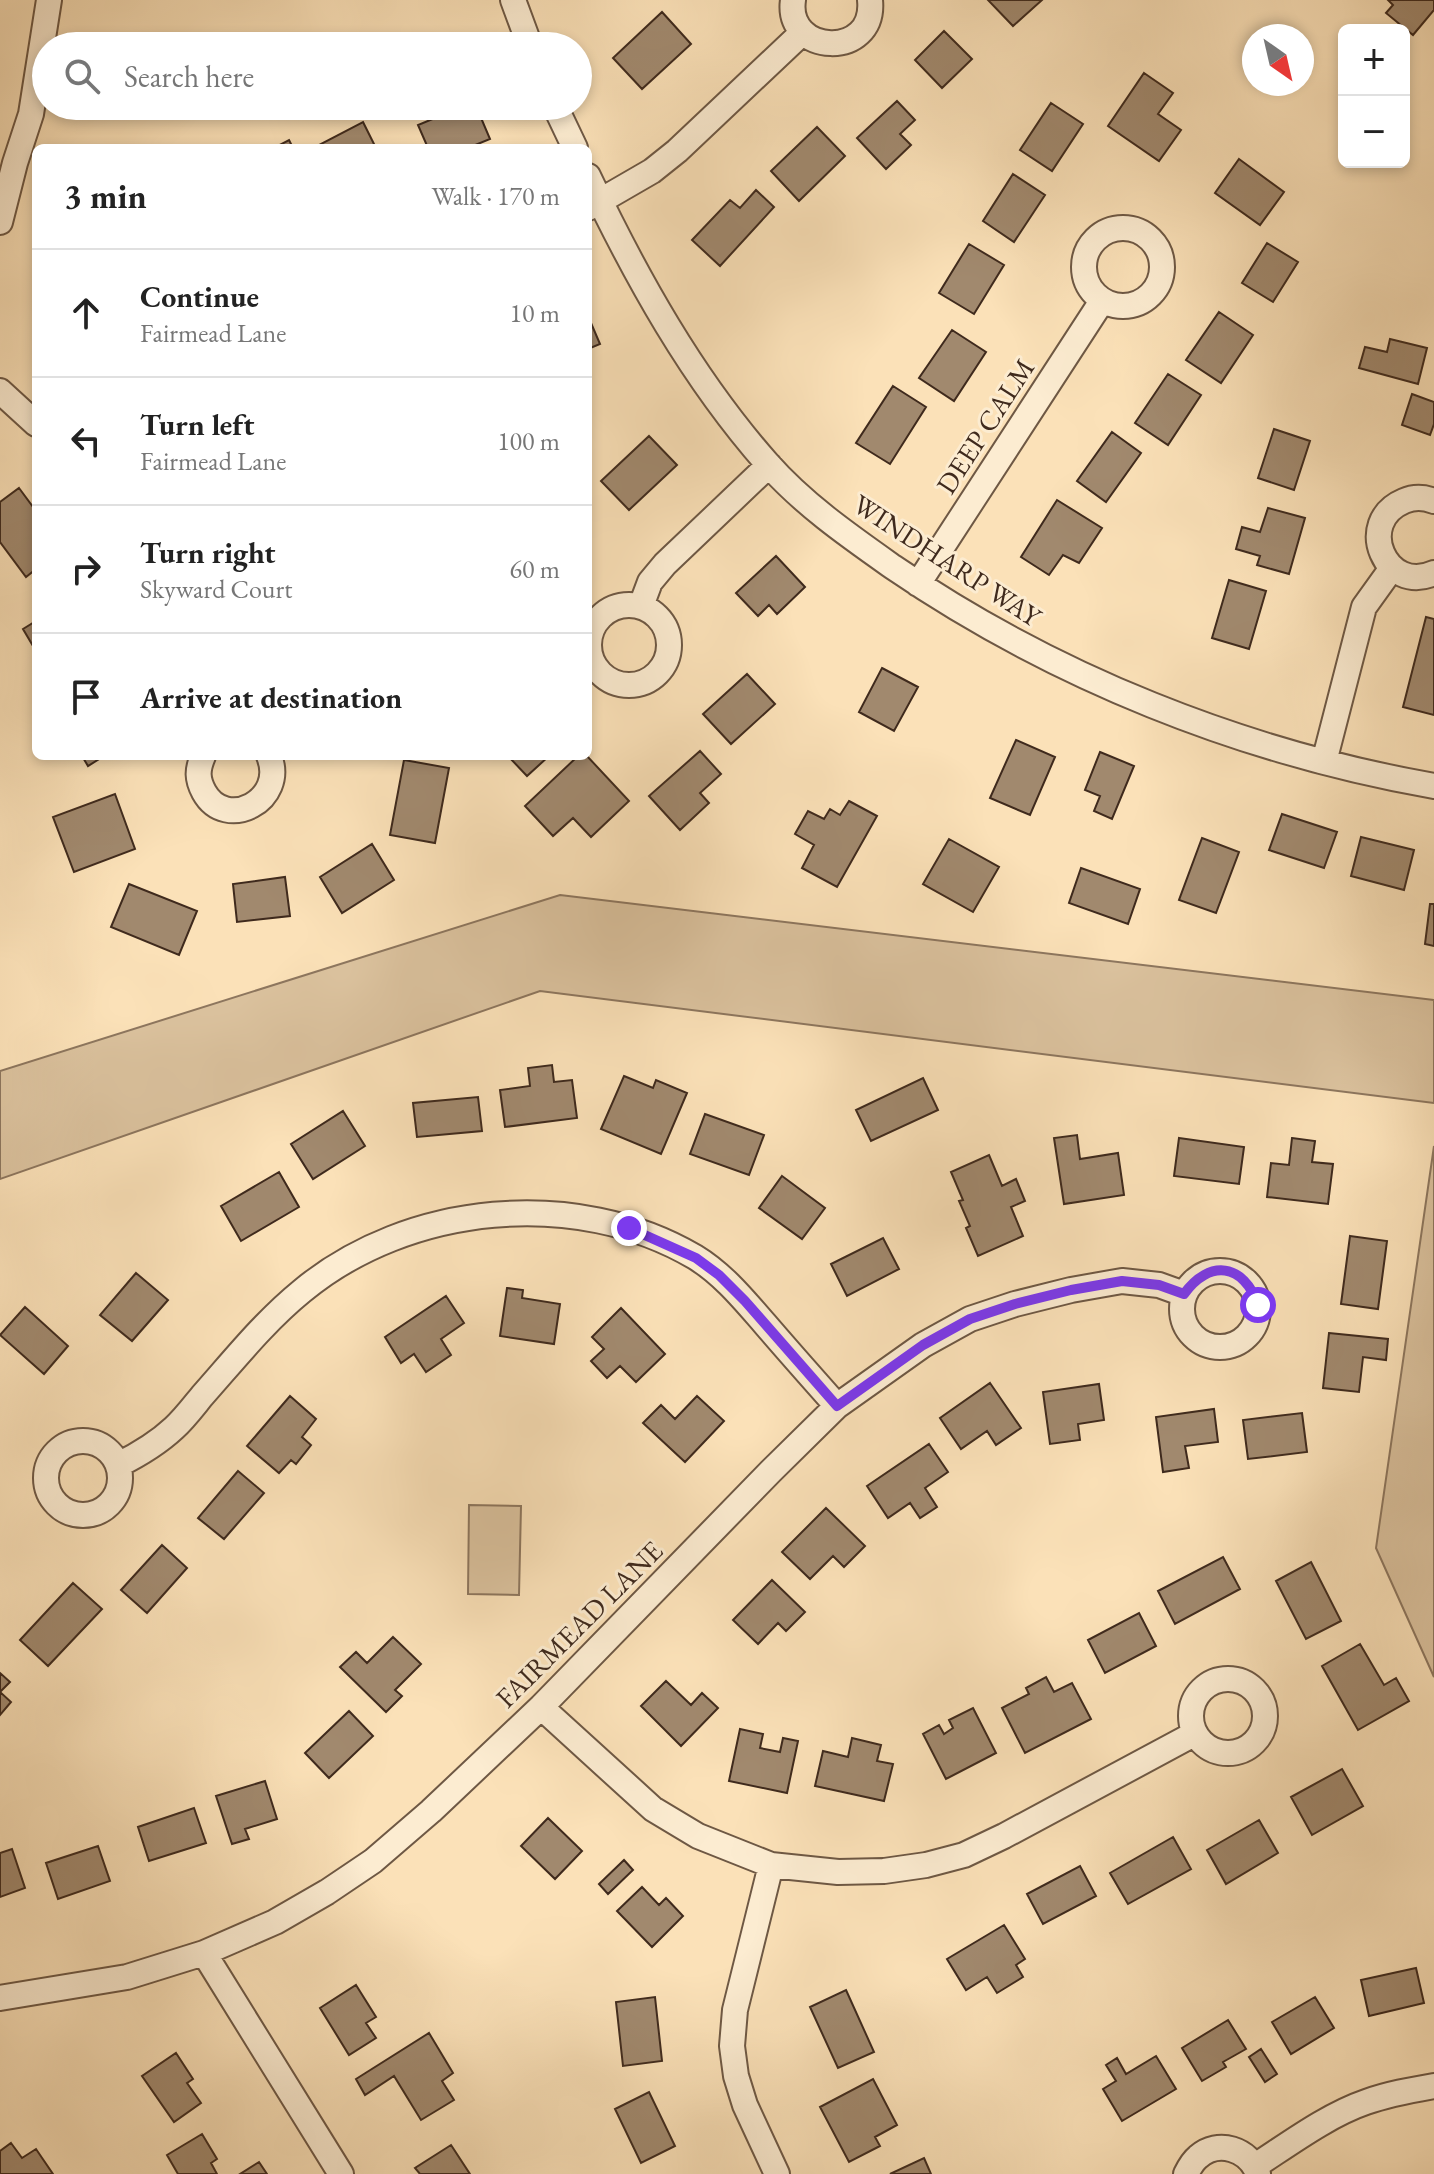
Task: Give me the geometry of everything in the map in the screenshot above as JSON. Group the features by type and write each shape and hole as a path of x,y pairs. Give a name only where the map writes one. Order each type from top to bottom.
{"street":[{"path":"44,32 49,0"},
{"path":"513,0 525,32"},
{"path":"793,0 795,18 803,32 817,42 835,45 851,39 863,29 869,16 870,0"},
{"path":"594,204 652,171 677,151 803,32"},
{"path":"0,222 8,160 32,108"},
{"path":"562,120 573,144"},
{"name":"WINDHARP WAY","path":"594,204 720,406 769,465 821,514 918,584 1008,638 1151,704 1263,745 1434,786"},
{"name":"DEEP CALM","path":"918,584 1102,301"},
{"path":"0,391 32,420"},
{"path":"641,606 650,582 665,564 769,465"},
{"path":"1434,501 1410,498 1395,505 1380,526 1378,542 1383,557 1392,568 1404,575 1416,577 1434,573"},
{"path":"1324,762 1364,607 1392,568"},
{"path":"201,760 198,768 199,782 207,798 222,808 238,810 254,805 267,793 273,777 270,760"},
{"path":"118,1465 173,1429 269,1320 330,1270 368,1249 414,1231 456,1219 500,1214 541,1213 629,1228 696,1258 745,1301 837,1406"},
{"name":"FAIRMEAD LANE","path":"0,1998 127,1977 204,1953 275,1922 373,1861 541,1707 837,1406 923,1345 970,1319 1071,1290 1122,1281 1159,1285 1184,1294"},
{"path":"541,1707 653,1809 698,1836 771,1865 838,1872 884,1871 964,1855 1194,1734"},
{"path":"771,1865 735,2010 732,2046 736,2076 745,2105 777,2174"},
{"path":"204,1953 341,2174"},
{"path":"1186,2174 1196,2158 1211,2149 1228,2148 1243,2153 1257,2170 1330,2119 1363,2103 1434,2086"}],"shaded area":[{"path":"560,895 1434,1000 1434,1103 540,991 0,1179 0,1071"},
{"path":"1434,1146 1434,1677 1376,1548"},
{"path":"469,1505 521,1506 519,1595 468,1594"}],"building":[{"path":"988,0 1042,0 1013,26"},
{"path":"1388,0 1434,0 1434,10 1413,35 1410,24 1400,24 1386,13 1393,5"},
{"path":"662,12 691,44 642,89 613,58"},
{"path":"944,31 972,59 942,88 915,60"},
{"path":"1144,73 1173,93 1158,114 1181,130 1159,161 1108,126"},
{"path":"897,101 915,120 900,134 911,145 886,169 857,138"},
{"path":"1051,103 1083,124 1052,171 1020,150"},
{"path":"430,120 482,120 490,139 478,144 426,144 418,125"},
{"path":"363,122 374,144 321,144"},
{"path":"817,127 845,156 799,201 771,171"},
{"path":"1239,159 1284,192 1260,225 1215,193"},
{"path":"1013,174 1045,195 1014,242 983,221"},
{"path":"756,190 774,207 720,266 692,240 730,200 740,208"},
{"path":"1267,243 1298,262 1273,302 1242,283"},
{"path":"969,244 1004,265 974,314 939,293"},
{"path":"1219,312 1253,335 1221,383 1186,360"},
{"path":"592,325 600,344 592,347"},
{"path":"952,330 986,352 954,401 919,378"},
{"path":"1390,339 1427,348 1418,384 1359,368 1365,347 1387,352"},
{"path":"1168,374 1201,395 1168,445 1135,423"},
{"path":"893,386 926,407 890,464 856,443"},
{"path":"1412,394 1434,402 1434,424 1430,435 1402,425"},
{"path":"1274,429 1310,441 1294,490 1258,478"},
{"path":"1112,432 1141,453 1106,502 1077,481"},
{"path":"649,436 677,465 629,510 601,481"},
{"path":"19,488 32,506 32,572 26,577 0,542 0,502"},
{"path":"1057,500 1102,528 1079,563 1063,555 1049,575 1021,557"},
{"path":"1268,508 1305,518 1289,574 1257,565 1260,556 1236,549 1242,527 1260,532"},
{"path":"776,556 805,587 777,614 769,605 758,616 736,593"},
{"path":"1229,580 1266,591 1249,649 1212,638"},
{"path":"1426,617 1434,619 1434,715 1403,707"},
{"path":"32,623 32,644 23,629"},
{"path":"882,668 918,687 894,731 859,712"},
{"path":"747,674 775,704 731,744 703,714"},
{"path":"1016,740 1055,757 1030,815 990,798"},
{"path":"700,751 721,774 700,793 709,803 680,830 649,796"},
{"path":"1100,752 1134,766 1112,819 1094,811 1100,796 1085,790"},
{"path":"404,760 449,768 435,843 390,835"},
{"path":"512,760 545,760 527,776"},
{"path":"574,760 591,760 629,801 591,837 573,818 553,836 525,806"},
{"path":"115,794 135,849 74,872 53,817"},
{"path":"849,801 877,816 837,887 802,868 814,845 795,834 808,811 824,819 830,809 840,815"},
{"path":"1282,814 1337,832 1324,868 1269,850"},
{"path":"1361,837 1414,850 1404,890 1351,876"},
{"path":"1202,838 1239,852 1216,913 1179,900"},
{"path":"949,839 999,867 973,912 923,884"},
{"path":"372,844 394,880 342,913 320,877"},
{"path":"1081,868 1140,889 1128,924 1069,903"},
{"path":"285,877 290,916 237,922 233,884"},
{"path":"129,884 197,911 179,955 111,927"},
{"path":"1430,904 1434,904 1434,946 1425,944"},
{"path":"552,1065 554,1082 572,1080 577,1118 505,1127 500,1090 530,1086 528,1068"},
{"path":"624,1076 653,1088 656,1080 687,1093 661,1154 601,1129"},
{"path":"923,1078 938,1110 871,1141 856,1110"},
{"path":"478,1097 482,1131 417,1137 413,1103"},
{"path":"343,1111 365,1146 313,1179 291,1144"},
{"path":"705,1114 764,1135 749,1175 690,1154"},
{"path":"1077,1135 1080,1159 1118,1153 1124,1195 1064,1204 1054,1138"},
{"path":"1179,1138 1244,1147 1239,1184 1174,1176"},
{"path":"1292,1138 1315,1141 1312,1162 1333,1164 1328,1204 1267,1197 1271,1163 1289,1165"},
{"path":"989,1155 1002,1186 1016,1179 1025,1201 1011,1207 1023,1236 978,1256 966,1228 970,1226 959,1201 963,1200 951,1172"},
{"path":"279,1172 299,1207 241,1241 221,1206"},
{"path":"782,1176 825,1208 802,1239 759,1208"},
{"path":"1350,1236 1387,1241 1378,1309 1341,1304"},
{"path":"883,1238 899,1269 847,1296 831,1264"},
{"path":"136,1273 168,1300 132,1341 100,1315"},
{"path":"507,1288 523,1290 522,1298 560,1304 554,1344 500,1336"},
{"path":"446,1296 464,1323 441,1339 451,1355 426,1372 414,1354 401,1363 385,1337"},
{"path":"25,1307 68,1346 44,1374 0,1335"},
{"path":"621,1308 665,1354 636,1382 620,1366 607,1378 591,1361 604,1349 592,1337"},
{"path":"1329,1333 1388,1339 1386,1360 1363,1357 1359,1392 1323,1388"},
{"path":"990,1383 1021,1428 996,1445 987,1431 961,1449 940,1418"},
{"path":"1099,1384 1104,1420 1078,1424 1080,1440 1050,1444 1043,1392"},
{"path":"290,1396 316,1419 302,1437 311,1445 296,1464 291,1460 279,1473 247,1446"},
{"path":"697,1396 724,1421 685,1462 643,1423 661,1405 675,1419"},
{"path":"1214,1409 1218,1442 1185,1446 1189,1468 1163,1472 1156,1417"},
{"path":"1302,1413 1307,1452 1248,1459 1243,1420"},
{"path":"929,1444 948,1472 925,1488 937,1507 920,1518 910,1503 888,1518 867,1486"},
{"path":"238,1471 264,1493 224,1539 198,1518"},
{"path":"826,1508 865,1546 844,1567 833,1556 810,1579 782,1552"},
{"path":"162,1545 187,1568 147,1613 121,1590"},
{"path":"1223,1557 1240,1589 1175,1624 1158,1591"},
{"path":"1311,1562 1341,1621 1306,1639 1276,1581"},
{"path":"772,1580 805,1612 786,1631 778,1623 758,1644 733,1620"},
{"path":"73,1583 102,1609 48,1666 20,1640"},
{"path":"1139,1613 1156,1646 1105,1673 1088,1640"},
{"path":"393,1637 421,1664 395,1690 402,1696 386,1712 340,1667 356,1652 367,1663"},
{"path":"1360,1644 1384,1685 1396,1678 1409,1701 1358,1730 1322,1666"},
{"path":"0,1673 10,1682 0,1692"},
{"path":"1046,1677 1054,1692 1072,1683 1091,1719 1025,1753 1002,1708 1029,1694 1026,1688"},
{"path":"666,1681 691,1705 702,1693 718,1708 681,1746 641,1706"},
{"path":"0,1692 11,1702 0,1715"},
{"path":"973,1708 996,1753 946,1779 923,1734 939,1725 944,1734 953,1728 949,1720"},
{"path":"349,1711 373,1736 329,1778 305,1753"},
{"path":"740,1729 763,1734 760,1748 780,1752 783,1738 798,1741 787,1793 729,1781"},
{"path":"852,1738 881,1745 877,1761 893,1764 884,1801 815,1786 823,1751 848,1757"},
{"path":"1342,1769 1363,1806 1312,1835 1291,1797"},
{"path":"265,1781 277,1819 245,1829 249,1839 232,1844 216,1796"},
{"path":"194,1808 206,1843 149,1861 138,1827"},
{"path":"548,1818 582,1851 555,1879 521,1846"},
{"path":"1259,1820 1278,1853 1226,1884 1207,1850"},
{"path":"1173,1837 1191,1869 1128,1904 1110,1873"},
{"path":"98,1846 110,1881 58,1899 46,1863"},
{"path":"12,1849 25,1888 0,1897 0,1853"},
{"path":"624,1860 633,1870 608,1894 599,1884"},
{"path":"1080,1866 1096,1896 1043,1924 1027,1894"},
{"path":"642,1887 659,1905 666,1898 683,1916 652,1947 617,1911"},
{"path":"1004,1925 1025,1959 1016,1965 1023,1977 997,1993 987,1977 966,1990 947,1959"},
{"path":"1416,1968 1424,2003 1369,2016 1361,1980"},
{"path":"356,1985 376,2017 366,2023 376,2038 349,2055 320,2008"},
{"path":"846,1990 874,2052 838,2068 810,2007"},
{"path":"655,1997 662,2061 623,2066 616,2002"},
{"path":"1315,1997 1334,2028 1291,2054 1272,2022"},
{"path":"1228,2020 1246,2049 1223,2062 1226,2067 1202,2081 1182,2048"},
{"path":"429,2033 453,2073 442,2081 454,2100 421,2120 394,2076 365,2095 356,2079"},
{"path":"1261,2049 1277,2074 1265,2082 1249,2057"},
{"path":"176,2053 193,2079 187,2083 201,2103 174,2122 142,2076"},
{"path":"1156,2056 1176,2089 1122,2121 1103,2089 1116,2081 1106,2065 1117,2058 1126,2074"},
{"path":"873,2079 897,2125 875,2137 880,2146 849,2162 820,2107"},
{"path":"649,2092 675,2146 641,2163 615,2109"},
{"path":"202,2134 217,2159 211,2163 217,2174 178,2174 167,2155"},
{"path":"11,2143 22,2158 36,2149 53,2174 0,2174 0,2151"},
{"path":"451,2145 470,2174 420,2174 415,2168"},
{"path":"924,2158 931,2174 890,2174"},
{"path":"259,2162 267,2174 240,2174"}],"route":[{"path":"629,1228 696,1258 719,1275 837,1406 923,1345 970,1319 1071,1290 1122,1281 1159,1285 1184,1294 1193,1281 1209,1272 1225,1271 1241,1276 1253,1288 1258,1305"}]}
